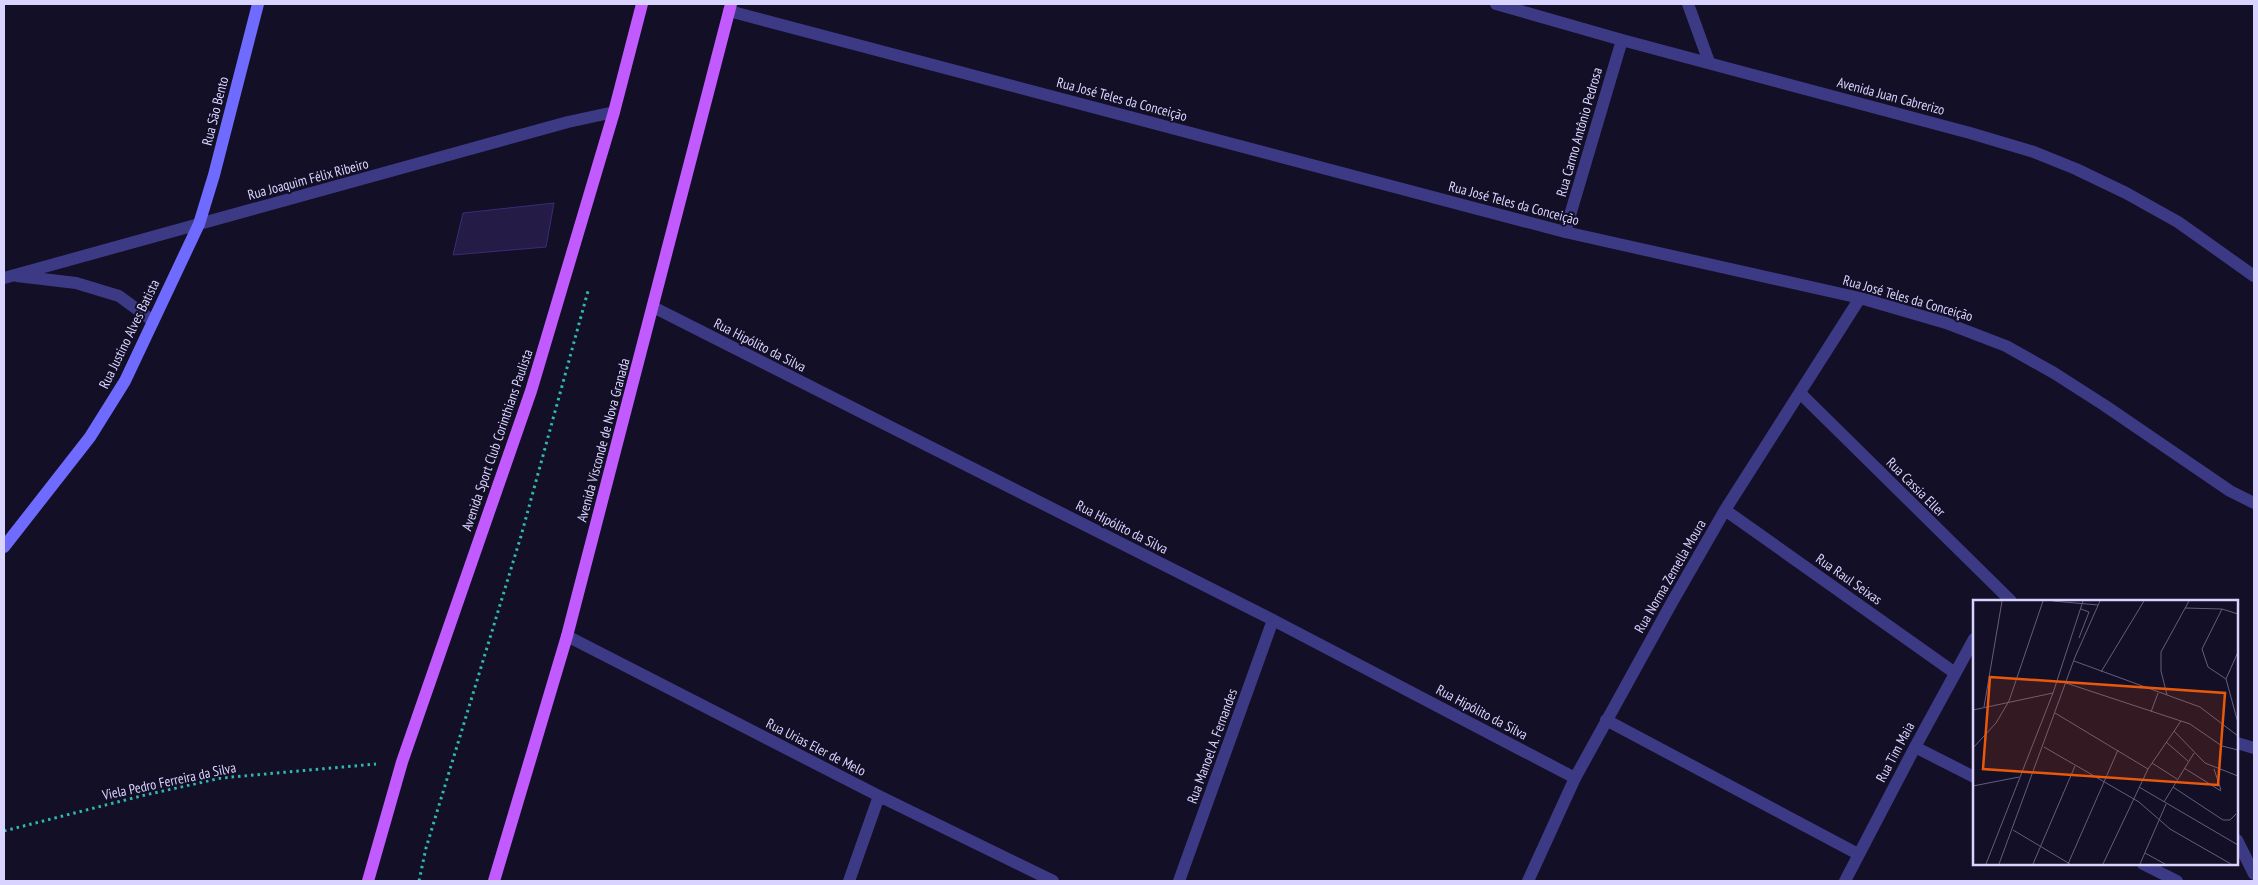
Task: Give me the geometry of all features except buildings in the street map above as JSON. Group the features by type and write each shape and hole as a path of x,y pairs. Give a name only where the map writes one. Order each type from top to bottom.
{"main road":[{"name":"Avenida Sport Club Corinthians Paulista","path":"368,881 402,762 531,391 614,112 642,4"},
{"name":"Avenida Visconde de Nova Granada","path":"494,881 567,636 730,7"}],"street":[{"name":"Rua São Bento","path":"199,224 214,174 258,4"},
{"name":"Avenida Juan Cabrerizo","path":"1496,4 2034,152 2126,193 2178,222 2254,276"},
{"path":"1688,4 1709,62"},
{"name":"Rua José Teles da Conceição","path":"730,7 1565,232 1860,298 1946,323 2006,346 2104,405 2201,472 2254,504"},
{"name":"Rua Carmo Antônio Pedrosa","path":"1565,232 1622,40"},
{"name":"Rua Joaquim Félix Ribeiro","path":"7,277 559,125 614,112"},
{"name":"Rua Justino Alves Batista","path":"4,547 90,438 125,382 199,224"},
{"name":"Rua Joaquim Félix Ribeiro","path":"7,277 76,283 119,296 153,321"},
{"name":"Rua Norma Zemella Moura","path":"1528,881 1575,778 1606,720 1726,510 1860,298"},
{"name":"Rua Hipólito da Silva","path":"653,307 1273,620 1575,778"},
{"name":"Rua Cassia Eller","path":"1800,393 2003,598"},
{"name":"Rua Raul Seixas","path":"1726,510 1955,673"},
{"name":"Rua Manoel A. Fernandes","path":"1179,881 1273,620"},
{"name":"Rua Urias Eler de Melo","path":"567,636 879,796 1053,881"},
{"name":"Rua Tim Maia","path":"1845,881 1973,641"},
{"path":"1606,720 1858,854"},
{"path":"2238,742 2254,748"},
{"path":"1915,747 1973,776"},
{"path":"849,881 879,796"},
{"path":"2238,842 2254,874"},
{"path":"2145,865 2177,881"}],"path":[{"path":"419,881 426,848 521,536 589,289"},
{"name":"Viela Pedro Ferreira da Silva","path":"4,831 145,795 221,778 402,762"}]}
